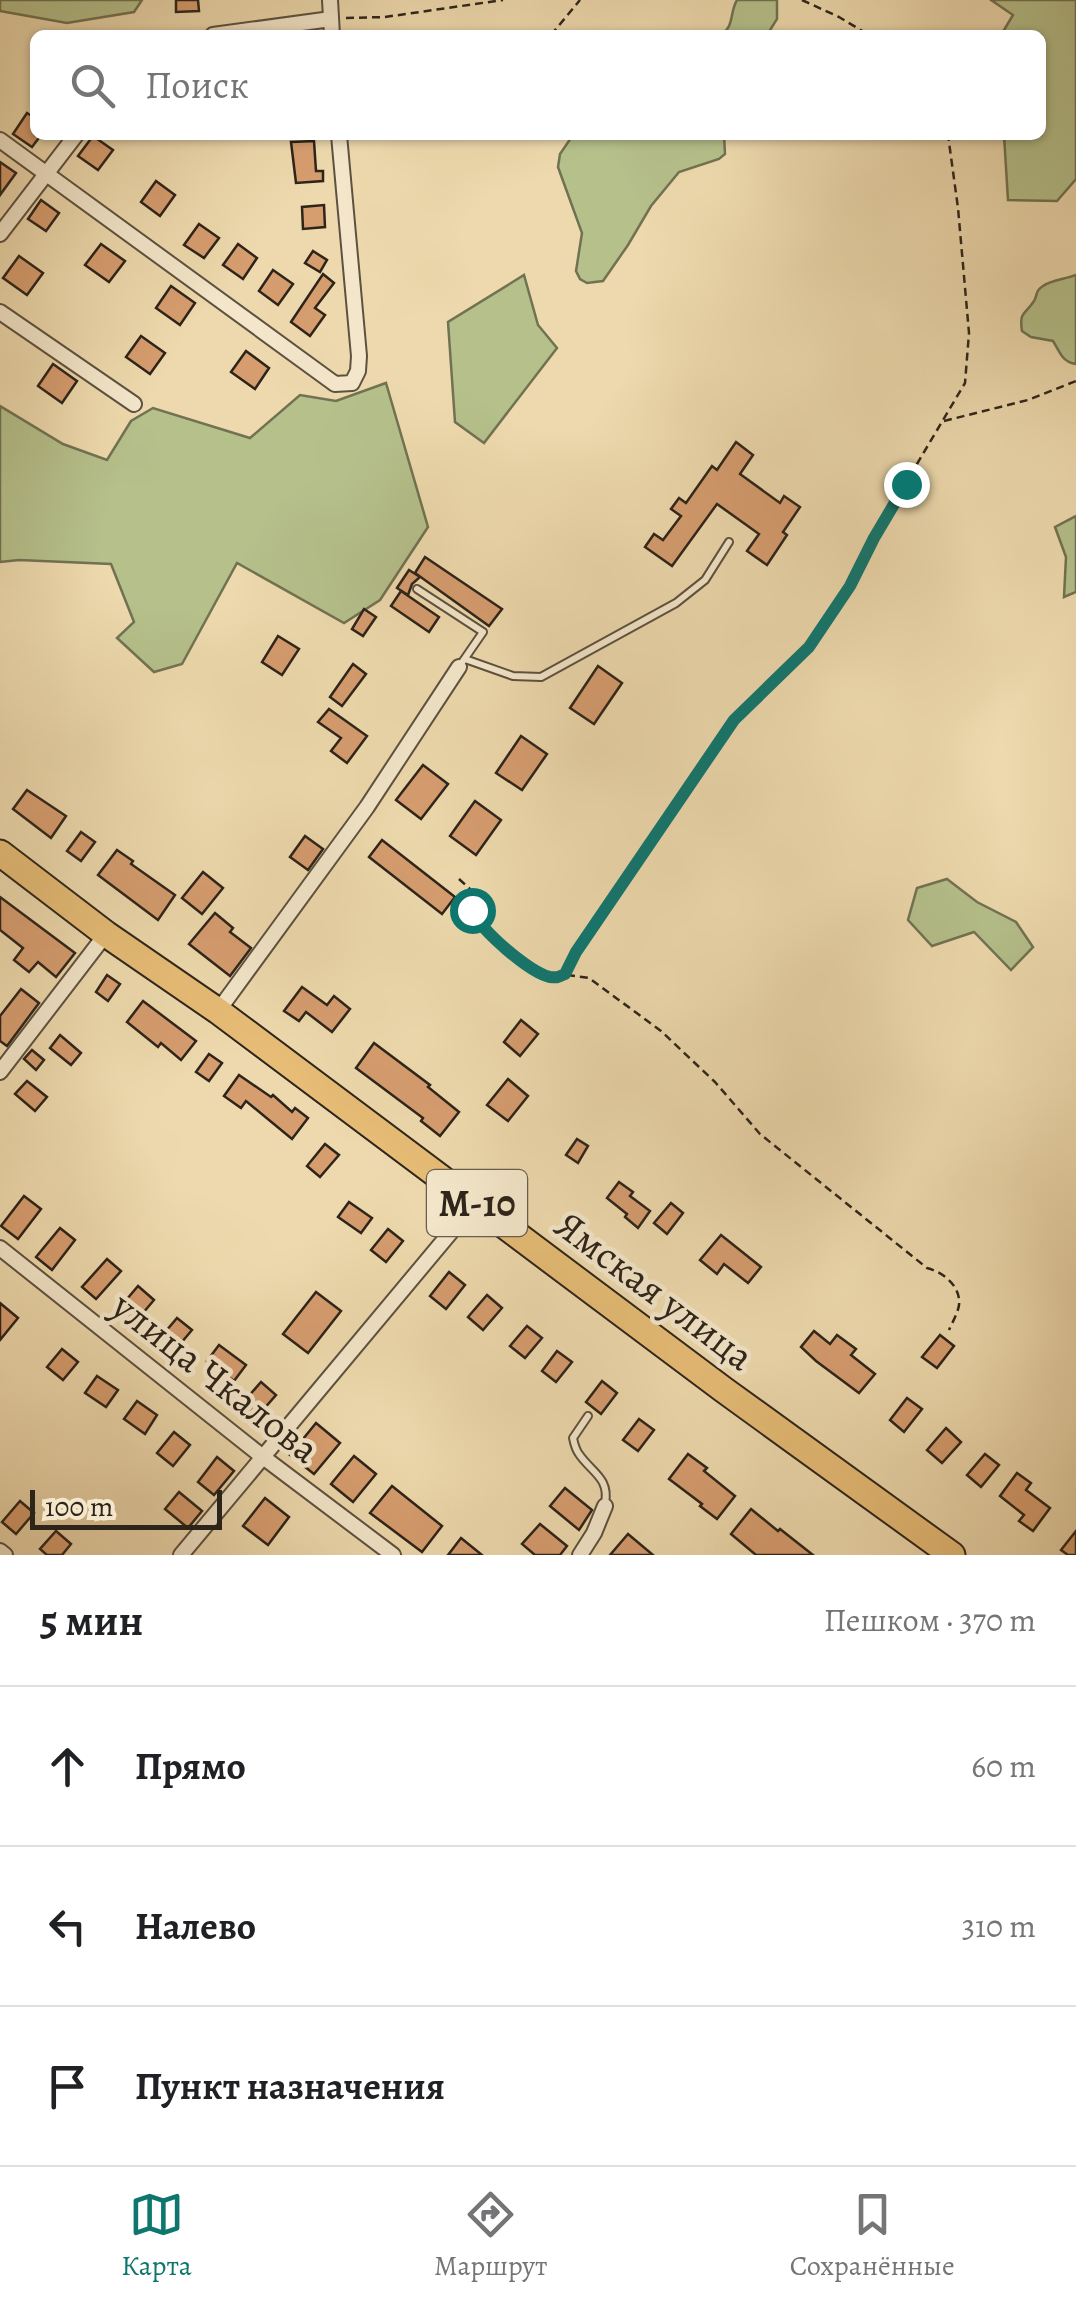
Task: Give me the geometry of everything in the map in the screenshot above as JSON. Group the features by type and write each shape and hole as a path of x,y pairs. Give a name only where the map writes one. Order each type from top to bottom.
{"highway":[{"name":"Ямская улица","path":"0,853 952,1555"}],"street":[{"path":"287,30 332,27 330,0"},
{"path":"0,140 335,384 352,383 359,356 339,140"},
{"path":"0,234 72,140"},
{"path":"0,312 134,404"},
{"path":"218,1011 368,808 462,663"},
{"path":"0,1072 106,934"},
{"path":"181,1555 476,1202"},
{"name":"улица Чкалова","path":"0,1248 392,1555"},
{"path":"580,1555 605,1506"}],"lane":[{"path":"418,589 483,632 462,663 513,676 540,677 676,603 705,580 729,542"},
{"path":"588,1416 573,1438 577,1452 601,1476 607,1495 605,1506"}],"path":[{"path":"332,27 503,0"},
{"path":"555,30 580,0"},
{"path":"802,0 862,30"},
{"path":"565,974 576,952 734,720 809,647 850,586 965,384 969,333 949,140"},
{"path":"943,421 1028,400 1076,380"},
{"path":"459,880 470,888 474,916 483,929 545,976 589,978 661,1031 760,1134 927,1268 950,1280 957,1290 959,1305 949,1330"}],"green space":[{"path":"0,0 142,0 134,12 67,23 0,11"},
{"path":"737,0 777,0 777,19 770,30 725,30"},
{"path":"991,0 1076,0 1076,179 1057,201 1008,200 1004,140 1046,140 1046,30 1004,30 1013,15"},
{"path":"570,140 724,140 725,154 679,172 651,206 603,281 587,283 576,271 582,233 558,167 560,154"},
{"path":"524,275 538,325 557,348 484,443 455,422 448,322"},
{"path":"1076,275 1076,364 1064,359 1053,341 1031,337 1022,331 1021,325 1022,316 1040,288"},
{"path":"386,383 428,527 380,600 344,623 237,563 182,664 154,672 117,638 134,622 111,564 0,562 0,406 63,444 107,460 131,421 153,408 250,438 300,395 336,401"},
{"path":"1076,516 1076,592 1064,597 1066,557 1055,527"},
{"path":"947,879 977,902 1016,922 1033,947 1011,970 974,932 932,946 908,920 917,888"}],"building":[{"path":"176,0 198,0 199,11 176,12"},
{"path":"27,113 30,115 30,140 37,140 32,147 13,134"},
{"path":"90,140 99,140 113,150 98,170 78,156"},
{"path":"314,141 316,171 323,171 323,181 296,183 291,142"},
{"path":"0,162 16,173 0,195"},
{"path":"156,181 175,195 160,216 141,202"},
{"path":"41,200 59,213 46,231 28,219"},
{"path":"324,205 325,227 303,229 302,207"},
{"path":"199,224 219,238 204,258 184,245"},
{"path":"101,244 125,261 109,282 85,265"},
{"path":"238,244 257,258 243,279 223,265"},
{"path":"313,251 327,260 320,272 305,263"},
{"path":"19,256 43,273 27,295 3,278"},
{"path":"273,270 293,284 278,305 259,291"},
{"path":"323,274 334,283 315,308 325,315 310,336 291,322"},
{"path":"171,286 195,303 180,325 156,308"},
{"path":"141,336 165,353 150,374 126,357"},
{"path":"246,351 269,368 255,389 231,372"},
{"path":"53,364 77,381 62,403 38,386"},
{"path":"736,442 753,455 740,474 780,503 784,496 800,507 783,532 787,535 767,565 747,551 759,534 717,504 672,566 645,547 654,534 663,540 681,516 671,509 679,498 686,503 712,466 717,470"},
{"path":"425,557 502,609 489,626 415,573"},
{"path":"409,570 420,577 408,595 397,588"},
{"path":"401,591 439,617 429,632 391,606"},
{"path":"364,609 376,617 363,636 352,629"},
{"path":"278,636 299,649 282,675 262,662"},
{"path":"353,664 366,674 342,706 330,697"},
{"path":"598,666 622,683 594,724 570,708"},
{"path":"329,709 367,736 347,763 331,751 341,738 318,722"},
{"path":"521,736 547,754 522,790 496,773"},
{"path":"423,765 448,784 421,819 396,800"},
{"path":"27,790 66,816 51,838 13,809"},
{"path":"475,801 501,820 476,855 450,836"},
{"path":"81,832 95,842 81,861 67,851"},
{"path":"305,836 323,849 308,870 290,857"},
{"path":"382,840 455,897 442,914 369,857"},
{"path":"117,850 175,895 158,920 98,875"},
{"path":"203,872 223,888 202,914 182,898"},
{"path":"0,897 75,953 56,977 38,962 29,972 14,960 23,948 0,930"},
{"path":"215,913 233,928 230,932 251,948 230,976 189,944"},
{"path":"107,975 120,984 108,1001 96,992"},
{"path":"302,987 327,1005 334,996 350,1009 332,1032 306,1012 299,1021 284,1011"},
{"path":"21,989 39,1003 7,1046 0,1041 0,1016"},
{"path":"143,1001 196,1041 181,1060 127,1022"},
{"path":"521,1020 538,1034 520,1056 504,1042"},
{"path":"60,1035 81,1053 71,1065 50,1048"},
{"path":"374,1043 459,1112 440,1136 421,1121 423,1118 356,1068"},
{"path":"32,1050 44,1060 36,1070 24,1059"},
{"path":"209,1054 222,1063 209,1081 196,1072"},
{"path":"239,1075 273,1095 292,1112 295,1108 308,1118 292,1139 246,1101 241,1108 224,1096"},
{"path":"508,1079 528,1096 508,1121 487,1105"},
{"path":"27,1081 47,1097 35,1111 15,1094"},
{"path":"577,1139 588,1146 578,1163 566,1155"},
{"path":"325,1144 339,1155 320,1177 307,1166"},
{"path":"619,1182 650,1211 638,1228 607,1198"},
{"path":"24,1196 41,1209 18,1239 1,1226"},
{"path":"349,1202 372,1218 361,1233 338,1217"},
{"path":"671,1203 683,1213 667,1234 654,1223"},
{"path":"60,1228 75,1240 52,1270 36,1257"},
{"path":"388,1229 403,1241 386,1262 371,1250"},
{"path":"721,1235 761,1267 748,1283 724,1264 717,1274 700,1260"},
{"path":"107,1259 121,1271 96,1299 82,1287"},
{"path":"449,1272 465,1285 446,1309 430,1296"},
{"path":"138,1286 154,1300 132,1326 116,1312"},
{"path":"316,1292 341,1311 308,1353 283,1334"},
{"path":"487,1295 502,1308 483,1330 468,1317"},
{"path":"0,1303 18,1318 0,1340"},
{"path":"177,1318 192,1330 170,1356 155,1344"},
{"path":"527,1326 542,1338 525,1358 510,1346"},
{"path":"814,1331 830,1344 837,1335 856,1349 851,1355 875,1374 859,1393 801,1347"},
{"path":"940,1335 954,1346 937,1368 922,1357"},
{"path":"219,1345 246,1365 234,1381 207,1361"},
{"path":"62,1349 78,1362 63,1380 47,1367"},
{"path":"557,1351 572,1362 556,1382 542,1371"},
{"path":"97,1376 118,1390 106,1407 85,1393"},
{"path":"602,1381 617,1393 601,1414 586,1402"},
{"path":"261,1382 276,1395 255,1419 240,1406"},
{"path":"907,1398 922,1409 904,1432 890,1420"},
{"path":"137,1401 157,1415 145,1434 124,1419"},
{"path":"639,1419 654,1430 638,1451 623,1440"},
{"path":"316,1423 340,1443 314,1474 290,1455"},
{"path":"946,1428 961,1442 942,1463 927,1450"},
{"path":"174,1432 190,1445 173,1466 157,1453"},
{"path":"688,1454 735,1496 717,1519 669,1479"},
{"path":"985,1454 999,1465 981,1487 967,1475"},
{"path":"354,1456 376,1474 353,1502 331,1484"},
{"path":"217,1457 234,1471 214,1495 198,1482"},
{"path":"1017,1473 1031,1483 1026,1490 1050,1508 1033,1531 1019,1521 1024,1515 1000,1496"},
{"path":"392,1486 442,1526 422,1552 370,1513"},
{"path":"565,1488 592,1510 579,1530 550,1506"},
{"path":"179,1492 202,1511 188,1528 165,1509"},
{"path":"265,1498 289,1517 268,1545 243,1526"},
{"path":"20,1501 34,1513 16,1534 2,1522"},
{"path":"751,1509 813,1555 756,1555 731,1534"},
{"path":"540,1524 567,1546 560,1555 535,1555 522,1544"},
{"path":"56,1531 71,1544 62,1555 47,1555 40,1549"},
{"path":"1076,1531 1076,1555 1068,1555 1061,1550"},
{"path":"628,1534 653,1555 610,1555"},
{"path":"461,1538 482,1555 448,1555"}],"route":[{"path":"472,910 483,929 545,976 557,978 565,974 576,952 734,720 809,647 850,586 906,484"}]}
